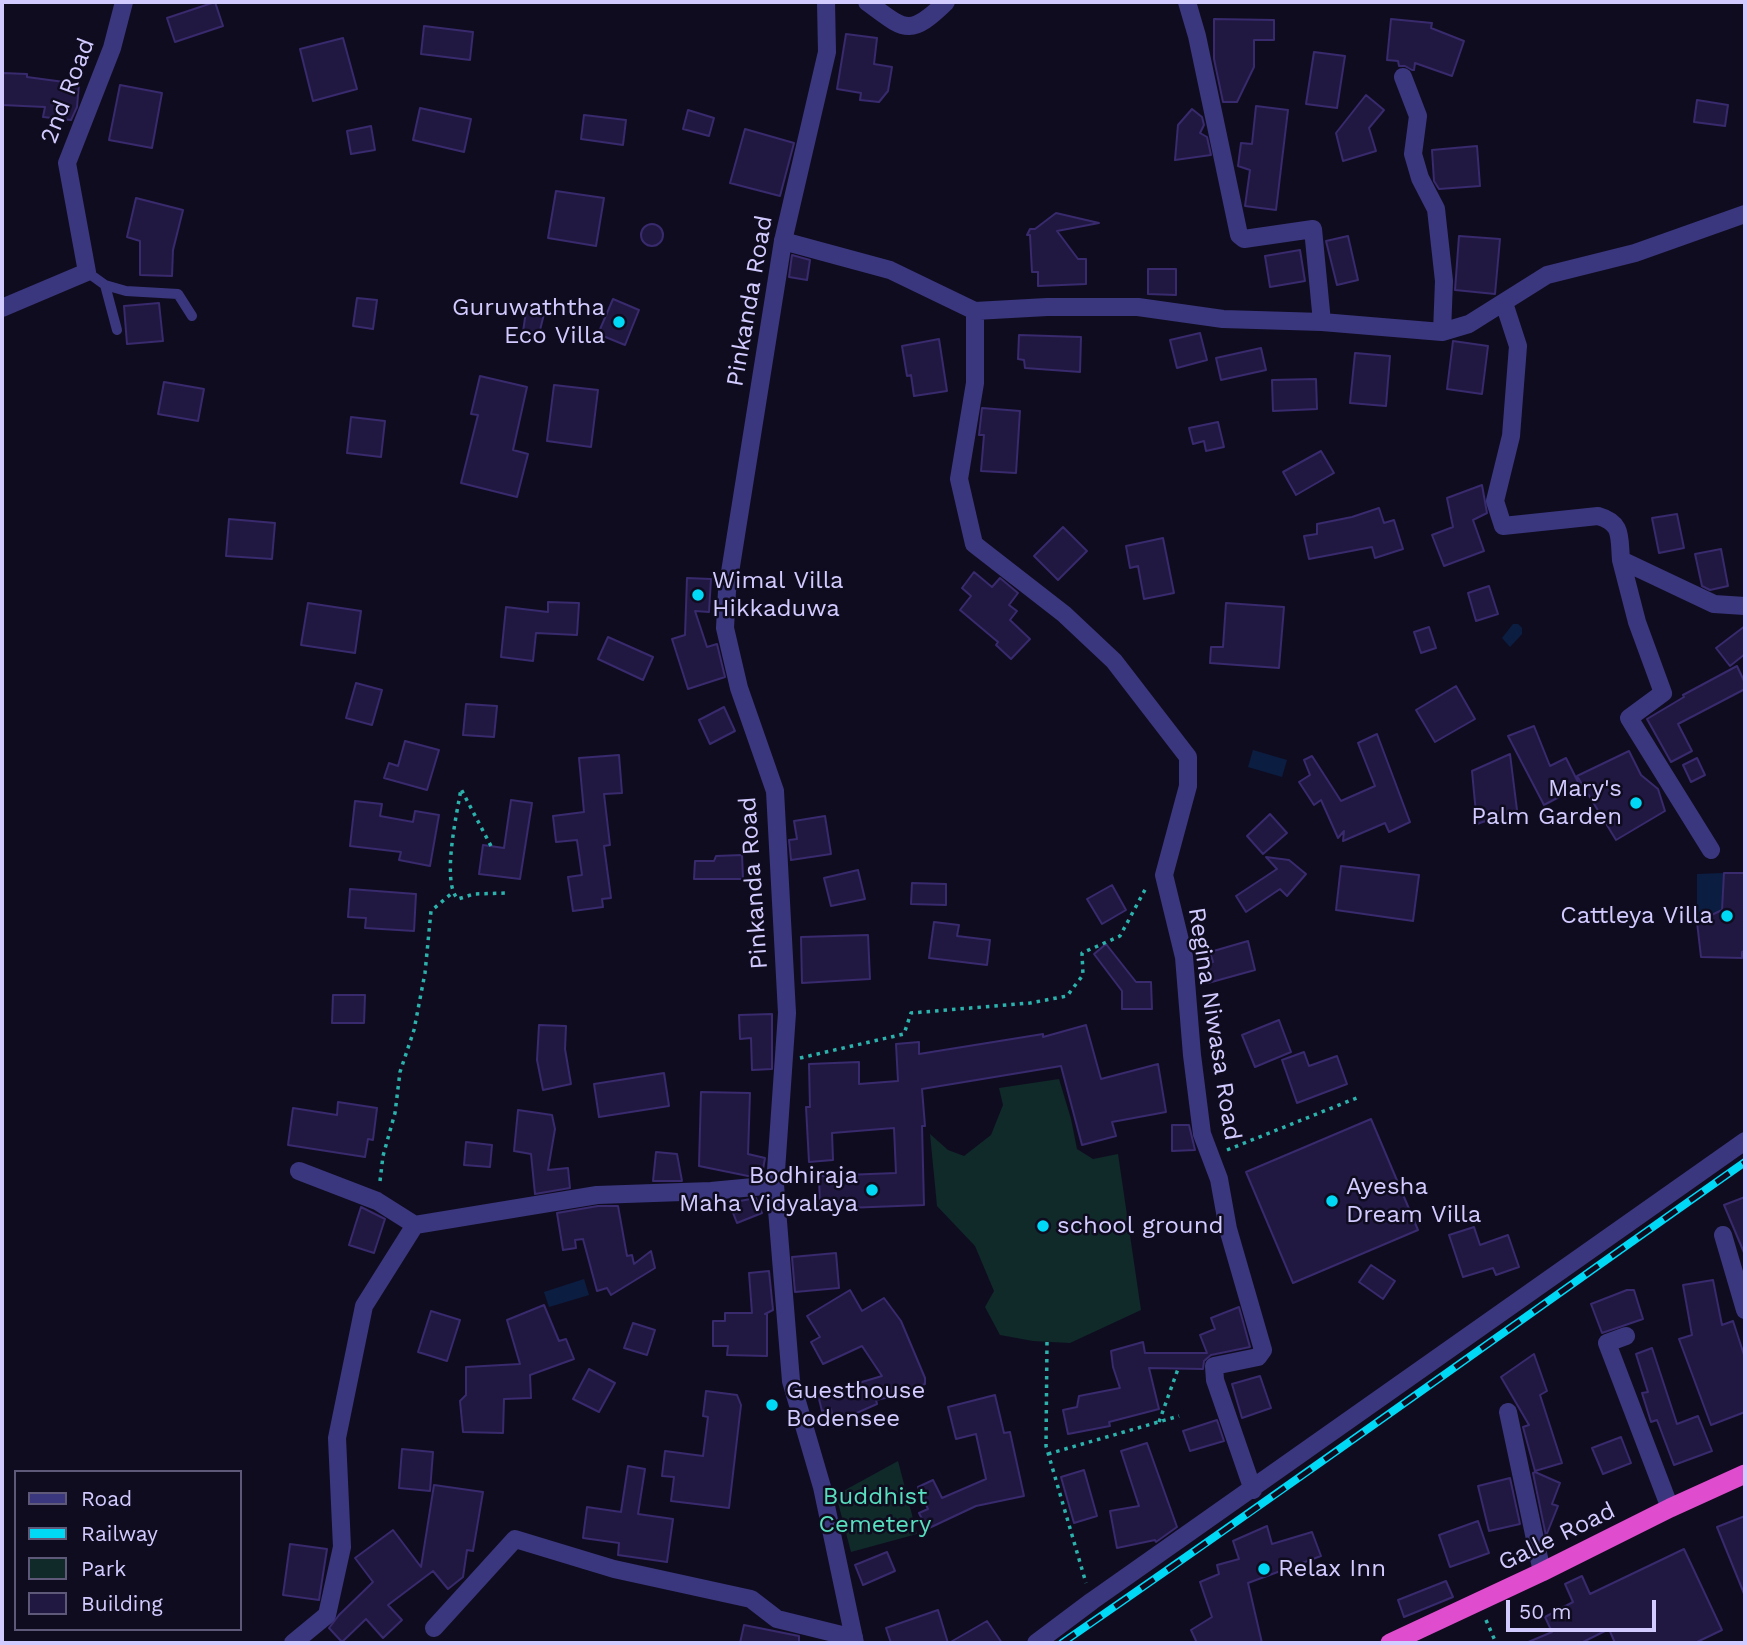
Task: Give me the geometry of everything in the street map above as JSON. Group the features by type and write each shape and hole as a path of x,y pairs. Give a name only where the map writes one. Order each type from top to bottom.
{"highway":[{"name":"Galle Road","path":"1390,1643 1542,1572 1670,1507 1745,1474"}],"street":[{"name":"2nd Road","path":"87,272 67,163 112,48 124,2"},
{"name":"Pinkanda Road","path":"825,2 827,52 783,241 727,591 725,628 739,688 775,791 787,1013 775,1185 791,1381 822,1487 854,1641"},
{"path":"867,2 901,27 916,26 946,2"},
{"path":"1187,2 1197,36 1239,235 1244,239 1313,229 1322,322"},
{"path":"1403,77 1418,116 1413,154 1420,178 1436,209 1444,281 1442,332"},
{"path":"783,241 890,270 975,311 1047,307 1138,307 1223,319 1322,322 1442,332 1469,324 1547,275 1635,253 1745,214"},
{"path":"2,308 87,272"},
{"path":"1504,303 1518,346 1510,436 1494,500 1503,526 1598,516 1611,520 1618,529 1621,560 1637,622 1662,693 1629,718 1711,850"},
{"name":"Regina Niwasa Road","path":"975,311 975,383 959,480 974,544 1064,614 1114,661 1188,757 1188,786 1164,875 1184,957 1202,1134 1219,1179 1228,1229 1262,1350 1258,1357 1214,1366 1213,1373 1253,1490"},
{"path":"1621,560 1714,604 1745,606"},
{"path":"1036,1643 1745,1141"},
{"path":"299,1171 377,1201 415,1225 597,1195 711,1191 775,1185"},
{"path":"293,1643 327,1615 342,1547 337,1438 364,1306 415,1225"},
{"path":"1723,1235 1745,1310"},
{"path":"1626,1336 1607,1343 1670,1507"},
{"path":"1508,1412 1542,1572"},
{"path":"434,1628 515,1539 614,1569 751,1599 777,1619 854,1641"}],"lane":[{"path":"87,272 105,285 126,291 178,294 192,316"},
{"path":"105,285 117,330"}],"path":[{"path":"491,846 461,789 449,877 452,893 458,899 474,894 508,893"},
{"path":"785,1062 904,1034 911,1013 1030,1003 1067,996 1083,975 1082,953 1120,936 1145,888 1164,875"},
{"path":"377,1201 383,1156 395,1113 400,1072 414,1030 425,973 431,911 452,893"},
{"path":"1202,1134 1227,1150 1359,1097"},
{"path":"1047,1342 1046,1446 1092,1601"},
{"path":"1159,1422 1178,1369"},
{"path":"1048,1454 1179,1416"},
{"path":"1479,1602 1496,1643"}],"green space":[{"name":"school ground","path":"1059,1079 1077,1149 1093,1159 1118,1154 1141,1310 1070,1343 1033,1341 1000,1335 985,1307 994,1291 975,1246 937,1206 930,1134 948,1150 964,1156 991,1135 1003,1105 999,1088"},
{"name":"Buddhist Cemetery","path":"898,1461 917,1534 851,1552 836,1495"}],"water":[{"path":"1513,624 1522,628 1522,634 1510,647 1502,638"},
{"path":"1253,750 1287,760 1282,777 1248,767"},
{"path":"1724,873 1722,910 1697,922 1697,874"},
{"path":"584,1279 589,1295 549,1307 544,1292"}],"building":[{"path":"215,2 223,26 175,42 167,18"},
{"path":"1214,19 1274,20 1274,40 1254,40 1254,67 1237,102 1223,102 1214,59"},
{"path":"1391,19 1432,23 1431,28 1464,41 1452,76 1415,63 1412,70 1399,66 1398,61 1387,60"},
{"path":"424,26 473,32 470,60 421,54"},
{"path":"846,34 877,38 874,64 892,67 888,91 879,102 860,100 861,93 837,89"},
{"path":"343,38 357,89 313,101 300,49"},
{"path":"1314,52 1345,56 1337,108 1306,104"},
{"path":"2,73 27,74 27,77 79,84 77,107 71,120 43,117 45,107 2,105"},
{"path":"120,85 162,93 152,148 109,140"},
{"path":"1366,95 1384,110 1369,128 1376,151 1343,161 1336,133"},
{"path":"1697,100 1728,105 1725,126 1694,122"},
{"path":"1256,106 1288,110 1276,210 1245,206 1250,170 1238,166 1241,143 1252,144"},
{"path":"420,108 471,119 464,152 413,140"},
{"path":"1192,109 1202,117 1204,125 1200,133 1207,137 1211,155 1175,160 1178,125"},
{"path":"688,110 714,118 709,136 683,129"},
{"path":"584,115 626,120 623,145 581,139"},
{"path":"371,126 375,150 351,154 347,131"},
{"path":"745,129 794,143 780,196 730,183"},
{"path":"1477,146 1480,186 1439,189 1434,181 1432,150"},
{"path":"556,191 604,198 596,246 548,238"},
{"path":"136,198 183,210 173,250 172,276 140,275 140,241 127,237"},
{"path":"1056,213 1099,223 1057,231 1078,259 1086,259 1086,284 1038,286 1038,272 1032,272 1030,235 1027,235 1030,229 1035,229"},
{"path":"652,224 660,227 663,235 660,243 652,246 644,243 641,235 644,227"},
{"path":"1348,236 1358,280 1337,285 1326,241"},
{"path":"1459,236 1500,239 1495,294 1455,290"},
{"path":"1300,250 1305,281 1270,287 1265,256"},
{"path":"792,255 810,260 807,280 789,277"},
{"path":"1148,269 1176,269 1176,295 1148,294"},
{"path":"357,298 377,300 373,329 353,326"},
{"name":"Guruwaththa Eco Villa","path":"613,299 639,310 625,345 598,334"},
{"path":"159,303 163,341 127,344 124,306"},
{"path":"526,311 544,314 539,334 523,332"},
{"path":"1200,333 1207,360 1177,368 1170,340"},
{"path":"1019,335 1081,337 1080,372 1025,368 1024,360 1018,359"},
{"path":"939,339 947,391 914,396 911,375 907,376 902,346"},
{"path":"1453,341 1488,346 1482,394 1447,389"},
{"path":"1261,348 1266,370 1221,380 1216,358"},
{"path":"1355,353 1390,356 1386,406 1350,403"},
{"path":"480,376 527,387 513,450 528,454 517,497 461,483 478,415 471,414"},
{"path":"1316,379 1317,409 1273,411 1272,380"},
{"path":"164,382 204,389 198,421 158,414"},
{"path":"554,385 598,390 591,447 547,441"},
{"path":"982,408 1020,411 1016,473 981,471 984,435 979,435"},
{"path":"351,417 385,421 381,457 347,453"},
{"path":"1218,422 1224,447 1206,451 1204,441 1193,444 1189,428"},
{"path":"1321,451 1334,473 1296,495 1283,472"},
{"path":"1482,485 1487,513 1473,520 1484,551 1444,566 1432,535 1453,527 1447,498"},
{"path":"1379,508 1384,523 1394,520 1403,549 1375,558 1372,547 1309,559 1304,536 1317,534 1317,524"},
{"path":"1677,514 1684,548 1659,553 1652,518"},
{"path":"229,519 275,523 272,559 226,556"},
{"path":"1063,527 1087,551 1058,580 1034,556"},
{"path":"1163,538 1174,593 1144,599 1138,566 1130,568 1126,546"},
{"path":"1721,549 1728,586 1710,590 1702,586 1695,554"},
{"path":"974,572 992,587 1000,578 1018,593 1009,605 1017,611 1010,620 1030,639 1011,659 996,645 998,642 960,610 971,596 962,588"},
{"path":"687,578 711,579 709,612 695,611 707,647 717,644 725,677 688,689 672,639 685,635"},
{"path":"1489,586 1498,614 1476,621 1468,593"},
{"path":"548,602 579,603 577,635 536,633 533,661 501,657 506,607 548,612"},
{"path":"308,603 361,611 355,653 301,645"},
{"path":"1226,603 1284,607 1279,668 1210,663 1211,647 1223,647"},
{"path":"1745,626 1745,654 1730,666 1716,648"},
{"path":"1429,627 1436,648 1421,653 1414,632"},
{"path":"608,637 653,657 643,680 598,659"},
{"path":"1737,666 1745,689 1678,724 1692,751 1671,762 1647,719 1684,697 1683,695"},
{"path":"356,683 382,690 372,725 346,718"},
{"path":"1456,686 1475,719 1435,742 1416,710"},
{"path":"466,704 497,706 494,737 463,735"},
{"path":"724,707 735,731 710,744 699,720"},
{"path":"1534,726 1550,766 1566,758 1580,786 1544,805 1508,736"},
{"path":"1377,734 1410,822 1389,832 1385,823 1343,841 1344,831 1338,838 1321,800 1314,805 1299,782 1310,775 1304,760 1312,756 1341,801 1375,786 1358,743"},
{"path":"405,741 439,750 427,790 384,778 389,763 398,766"},
{"path":"1629,751 1641,775 1658,789 1665,811 1616,840 1577,776"},
{"path":"1510,754 1517,810 1477,824 1472,771"},
{"path":"619,755 622,793 604,794 610,845 604,846 611,898 602,899 603,907 573,911 568,877 582,875 577,840 556,842 553,816 584,812 579,758"},
{"path":"1697,758 1705,775 1691,782 1683,765"},
{"path":"511,800 532,803 520,879 479,874 483,845 504,848"},
{"path":"355,801 382,804 380,816 413,822 415,811 439,815 430,866 399,860 401,852 350,846"},
{"path":"1270,814 1287,833 1263,854 1247,836"},
{"path":"825,816 831,854 791,860 789,840 797,839 794,821"},
{"path":"742,855 743,879 694,879 695,861 714,861 716,856"},
{"path":"1266,857 1289,860 1306,874 1287,896 1280,889 1246,912 1236,896 1277,869"},
{"path":"1341,866 1419,875 1413,921 1336,910"},
{"path":"858,870 865,899 831,906 824,878"},
{"name":"Cattleya Villa","path":"1724,873 1745,873 1745,950 1742,952 1742,958 1701,957 1697,922 1722,910"},
{"path":"912,883 946,884 946,905 911,904"},
{"path":"1112,885 1126,910 1102,924 1087,899"},
{"path":"350,889 416,894 414,931 365,928 366,918 348,917"},
{"path":"934,922 959,925 957,936 990,940 987,965 929,958"},
{"path":"868,935 870,979 802,983 801,937"},
{"path":"1248,941 1255,970 1208,983 1203,965 1213,962 1210,952"},
{"path":"1106,944 1136,982 1151,982 1152,1009 1122,1009 1122,991 1094,954"},
{"path":"333,995 365,995 364,1023 332,1023"},
{"path":"772,1014 772,1069 752,1070 751,1038 740,1039 739,1015"},
{"path":"1279,1020 1291,1052 1255,1067 1242,1035"},
{"path":"539,1025 566,1026 565,1049 571,1084 543,1090 537,1060"},
{"path":"1086,1025 1101,1079 1158,1064 1166,1112 1112,1122 1116,1136 1082,1145 1061,1066 922,1089 925,1126 922,1126 924,1205 820,1209 819,1176 896,1173 894,1128 832,1133 833,1160 809,1162 806,1107 810,1107 809,1064 859,1062 859,1084 898,1081 896,1044 919,1042 919,1054 1043,1034 1043,1037"},
{"path":"1304,1052 1309,1066 1337,1056 1347,1084 1297,1103 1282,1060"},
{"path":"664,1073 669,1106 599,1117 594,1084"},
{"path":"701,1092 750,1093 748,1154 765,1158 762,1175 748,1176 699,1166"},
{"path":"338,1102 377,1108 373,1140 368,1139 365,1157 288,1145 293,1108 337,1115"},
{"path":"518,1110 552,1115 555,1129 548,1170 568,1168 570,1188 535,1194 531,1154 514,1151"},
{"name":"Ayesha Dream Villa","path":"1371,1119 1418,1230 1293,1283 1246,1172"},
{"path":"1172,1125 1189,1125 1195,1150 1172,1151"},
{"path":"466,1142 492,1145 490,1167 464,1165"},
{"path":"656,1152 677,1154 682,1181 653,1181"},
{"path":"1745,1197 1745,1255 1724,1205"},
{"path":"756,1198 762,1213 737,1223 729,1203"},
{"path":"598,1206 618,1206 627,1256 632,1255 634,1264 651,1251 655,1268 611,1295 607,1288 597,1291 583,1239 575,1240 576,1248 563,1250 557,1213"},
{"path":"361,1207 385,1219 374,1253 349,1245"},
{"path":"1474,1227 1480,1245 1508,1235 1519,1267 1496,1275 1493,1268 1463,1277 1449,1235"},
{"path":"836,1253 839,1288 795,1292 792,1257"},
{"path":"1371,1265 1395,1281 1383,1299 1359,1282"},
{"path":"769,1271 773,1310 765,1314 767,1356 727,1355 728,1346 713,1346 713,1321 725,1321 725,1313 752,1313 749,1273"},
{"path":"1713,1280 1722,1325 1733,1321 1745,1358 1745,1412 1711,1425 1679,1339 1692,1335 1683,1285"},
{"path":"850,1290 862,1311 884,1298 901,1321 925,1378 925,1384 899,1395 876,1400 877,1404 834,1423 831,1409 822,1411 818,1395 882,1376 862,1346 823,1364 811,1342 820,1337 807,1316"},
{"path":"1627,1290 1634,1290 1643,1319 1602,1333 1591,1304"},
{"path":"544,1305 559,1341 566,1339 574,1359 530,1375 531,1398 504,1399 503,1433 463,1432 460,1401 466,1395 466,1367 520,1364 507,1320"},
{"path":"1239,1307 1250,1347 1211,1355 1204,1361 1203,1369 1149,1368 1159,1409 1109,1422 1110,1426 1068,1434 1063,1410 1077,1407 1079,1396 1120,1388 1111,1351 1143,1342 1145,1353 1207,1353 1200,1335 1215,1329 1211,1318"},
{"path":"431,1311 460,1320 447,1361 418,1352"},
{"path":"633,1323 655,1330 647,1355 624,1348"},
{"path":"1652,1348 1677,1424 1698,1416 1712,1451 1674,1465 1657,1420 1651,1422 1642,1393 1648,1392 1636,1354"},
{"path":"1534,1354 1547,1391 1540,1395 1562,1463 1535,1471 1523,1427 1529,1425 1501,1377"},
{"path":"589,1369 615,1383 599,1412 573,1399"},
{"path":"1260,1376 1271,1408 1242,1418 1232,1384"},
{"path":"706,1391 737,1395 741,1405 729,1508 671,1501 674,1477 662,1476 665,1451 703,1456 708,1417 703,1416"},
{"path":"995,1395 1004,1433 1010,1432 1024,1496 976,1506 927,1529 919,1513 928,1509 918,1487 933,1480 942,1498 986,1479 976,1434 956,1439 948,1407"},
{"path":"1217,1420 1224,1441 1190,1451 1183,1431"},
{"path":"1621,1437 1631,1463 1603,1474 1592,1448"},
{"path":"1147,1443 1177,1527 1156,1542 1155,1540 1117,1548 1110,1511 1139,1506 1121,1451"},
{"path":"402,1449 433,1452 430,1491 399,1488"},
{"path":"628,1466 645,1469 638,1514 673,1519 667,1562 618,1555 619,1543 583,1538 587,1507 621,1512"},
{"path":"1084,1470 1097,1516 1074,1523 1061,1477"},
{"path":"1533,1473 1560,1483 1552,1504 1558,1506 1546,1536"},
{"path":"1510,1478 1520,1524 1489,1531 1478,1486"},
{"path":"434,1485 483,1492 473,1551 467,1550 463,1577 448,1589 433,1571 388,1605 402,1620 383,1638 366,1619 342,1642 329,1628 373,1582 355,1558 393,1530 421,1567"},
{"path":"1745,1516 1745,1596 1717,1527"},
{"path":"1478,1521 1489,1553 1450,1567 1439,1535"},
{"path":"1267,1526 1272,1544 1312,1532 1321,1556 1248,1583 1262,1643 1197,1643 1191,1630 1212,1617 1200,1582 1219,1574 1217,1565 1239,1559 1233,1541"},
{"path":"290,1544 327,1549 319,1600 283,1595"},
{"path":"1684,1549 1722,1630 1695,1643 1615,1643 1609,1629 1581,1643 1526,1643 1552,1632 1545,1617 1573,1602 1565,1584 1582,1576 1590,1594"},
{"path":"887,1552 895,1571 863,1585 855,1565"},
{"path":"1446,1581 1453,1597 1404,1617 1398,1600"},
{"path":"938,1610 948,1643 891,1643 886,1628"},
{"path":"987,1621 1002,1643 949,1643"},
{"path":"744,1625 799,1636 799,1643 740,1643"}],"railway":[{"path":"1062,1643 1745,1162"}],"place":[{"name":"Guruwaththa Eco Villa","path":"619,322"},
{"name":"Wimal Villa Hikkaduwa","path":"698,595"},
{"name":"Mary's Palm Garden","path":"1636,803"},
{"name":"Cattleya Villa","path":"1727,916"},
{"name":"Bodhiraja Maha Vidyalaya","path":"872,1190"},
{"name":"Ayesha Dream Villa","path":"1332,1201"},
{"name":"school ground","path":"1043,1226"},
{"name":"Guesthouse Bodensee","path":"772,1405"},
{"name":"Relax Inn","path":"1264,1569"}]}
